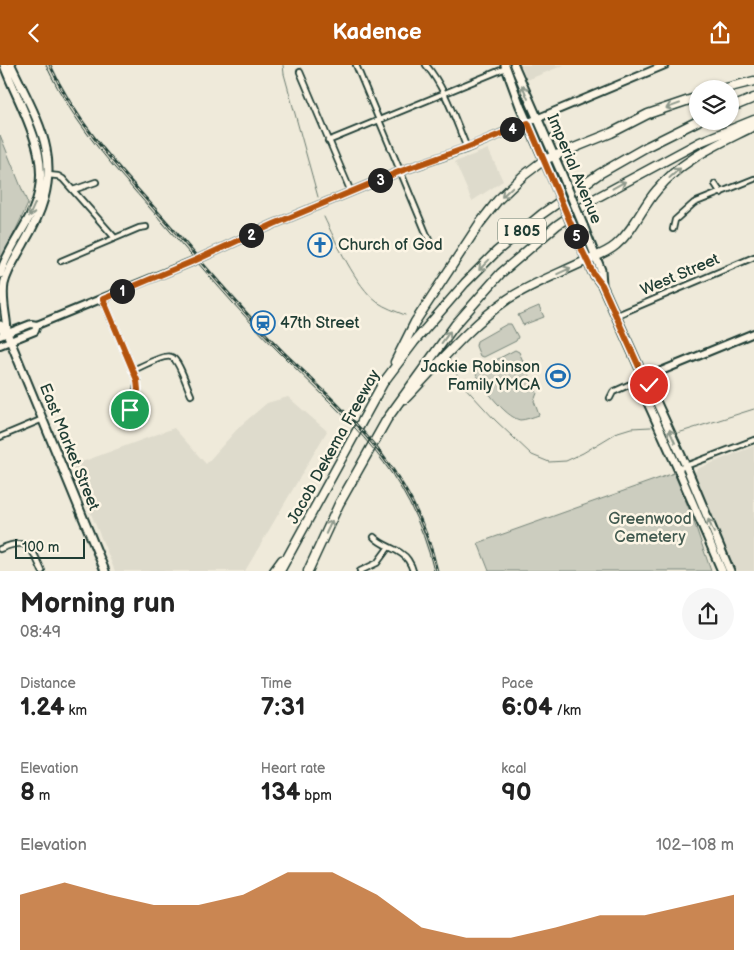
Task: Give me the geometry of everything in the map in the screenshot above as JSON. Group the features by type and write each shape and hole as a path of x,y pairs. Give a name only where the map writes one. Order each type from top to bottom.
{"highway":[{"path":"739,85 754,81"},
{"path":"739,104 754,98"},
{"path":"383,383 415,322 480,223 510,188 544,161 611,133 648,114 689,100"},
{"name":"Jacob Dekema Freeway","path":"308,571 339,504 387,419 455,325 501,273 557,225 596,198 700,142 754,120"},
{"name":"Jacob Dekema Freeway","path":"280,571 383,383 414,341 465,283 497,251 542,214 599,174 689,126"},
{"path":"387,419 472,329 495,309 540,282 616,245 628,232 657,190 696,156 754,126"},
{"path":"274,571 306,525"}],"main road":[{"path":"4,65 42,151 45,174 48,175"},
{"name":"East Market Street","path":"4,334 4,285 15,259 41,211 47,191 48,175 44,140 11,65"},
{"name":"Imperial Avenue","path":"514,65 596,256 601,270 602,285"},
{"path":"4,334 32,324 37,325 103,299 401,171 466,148 665,65"},
{"name":"Imperial Avenue","path":"505,66 574,231 593,273 602,285 644,378 650,387 686,466 730,571"},
{"path":"0,274 34,209 39,192 41,175 37,142"},
{"name":"East Market Street","path":"0,325 10,341 105,571"},
{"path":"0,345 34,331 37,325"},
{"path":"644,378 754,333"},
{"name":"Imperial Avenue","path":"644,378 643,392 722,571"}],"street":[{"path":"356,65 429,240"},
{"path":"426,65 444,93 466,148"},
{"path":"328,141 505,66"},
{"path":"300,72 351,192"},
{"path":"48,175 58,176 73,190 115,238"},
{"path":"673,229 675,220 694,203 754,179"},
{"path":"73,190 96,182"},
{"path":"715,184 721,193"},
{"path":"61,261 139,228 146,227"},
{"name":"West Street","path":"615,316 754,257"},
{"path":"103,299 137,380 138,390 130,410 132,419"},
{"path":"133,370 164,357 171,357 177,361 191,395"},
{"path":"610,398 613,392 644,378"},
{"path":"0,437 43,419"},
{"path":"678,469 754,440"},
{"path":"374,537 379,543 408,559 413,571"},
{"path":"1,549 19,543 30,547 42,571"},
{"path":"360,571 377,563 388,548"}],"shaded area":[{"path":"521,65 564,65 527,80"},
{"path":"488,149 503,181 472,201 455,162"},
{"path":"288,397 327,431 245,571 115,571 71,466 174,428 206,464 240,426 267,403"},
{"path":"754,446 754,571 735,571 694,474 697,469"}],"green space":[{"path":"0,135 28,204 0,263"},
{"path":"539,306 544,317 523,325 518,315"},
{"path":"507,324 511,324 518,337 516,341 484,357 480,356 476,346 477,341"},
{"path":"515,350 519,352 537,393 534,401 539,415 522,420 514,418 500,407 482,384 475,371"},
{"name":"Greenwood Cemetery","path":"674,473 692,516 711,571 489,571 478,543"}],"waterway":[{"path":"283,65 318,197"},
{"path":"324,217 347,263 369,295 380,304 405,315"},
{"path":"449,359 461,383 495,420 532,455 549,462 566,461 618,432 631,428 651,427"},
{"path":"678,433 754,409"}],"tram line":[{"path":"46,65 70,109 114,167 249,321 374,449 393,475 410,504 423,535 434,571"}],"railway":[{"path":"50,65 61,88 89,131 121,171 254,322 333,400 378,449 397,476 413,505 427,536 437,571"}],"place":[{"name":"Church of God","path":"320,245"},
{"name":"47th Street","path":"263,323"},
{"name":"Jackie Robinson Family YMCA","path":"558,376"}],"route":[{"path":"130,410 138,390 137,380 103,299 401,171 528,123 582,250 593,273 602,285 644,378 649,385"}]}
